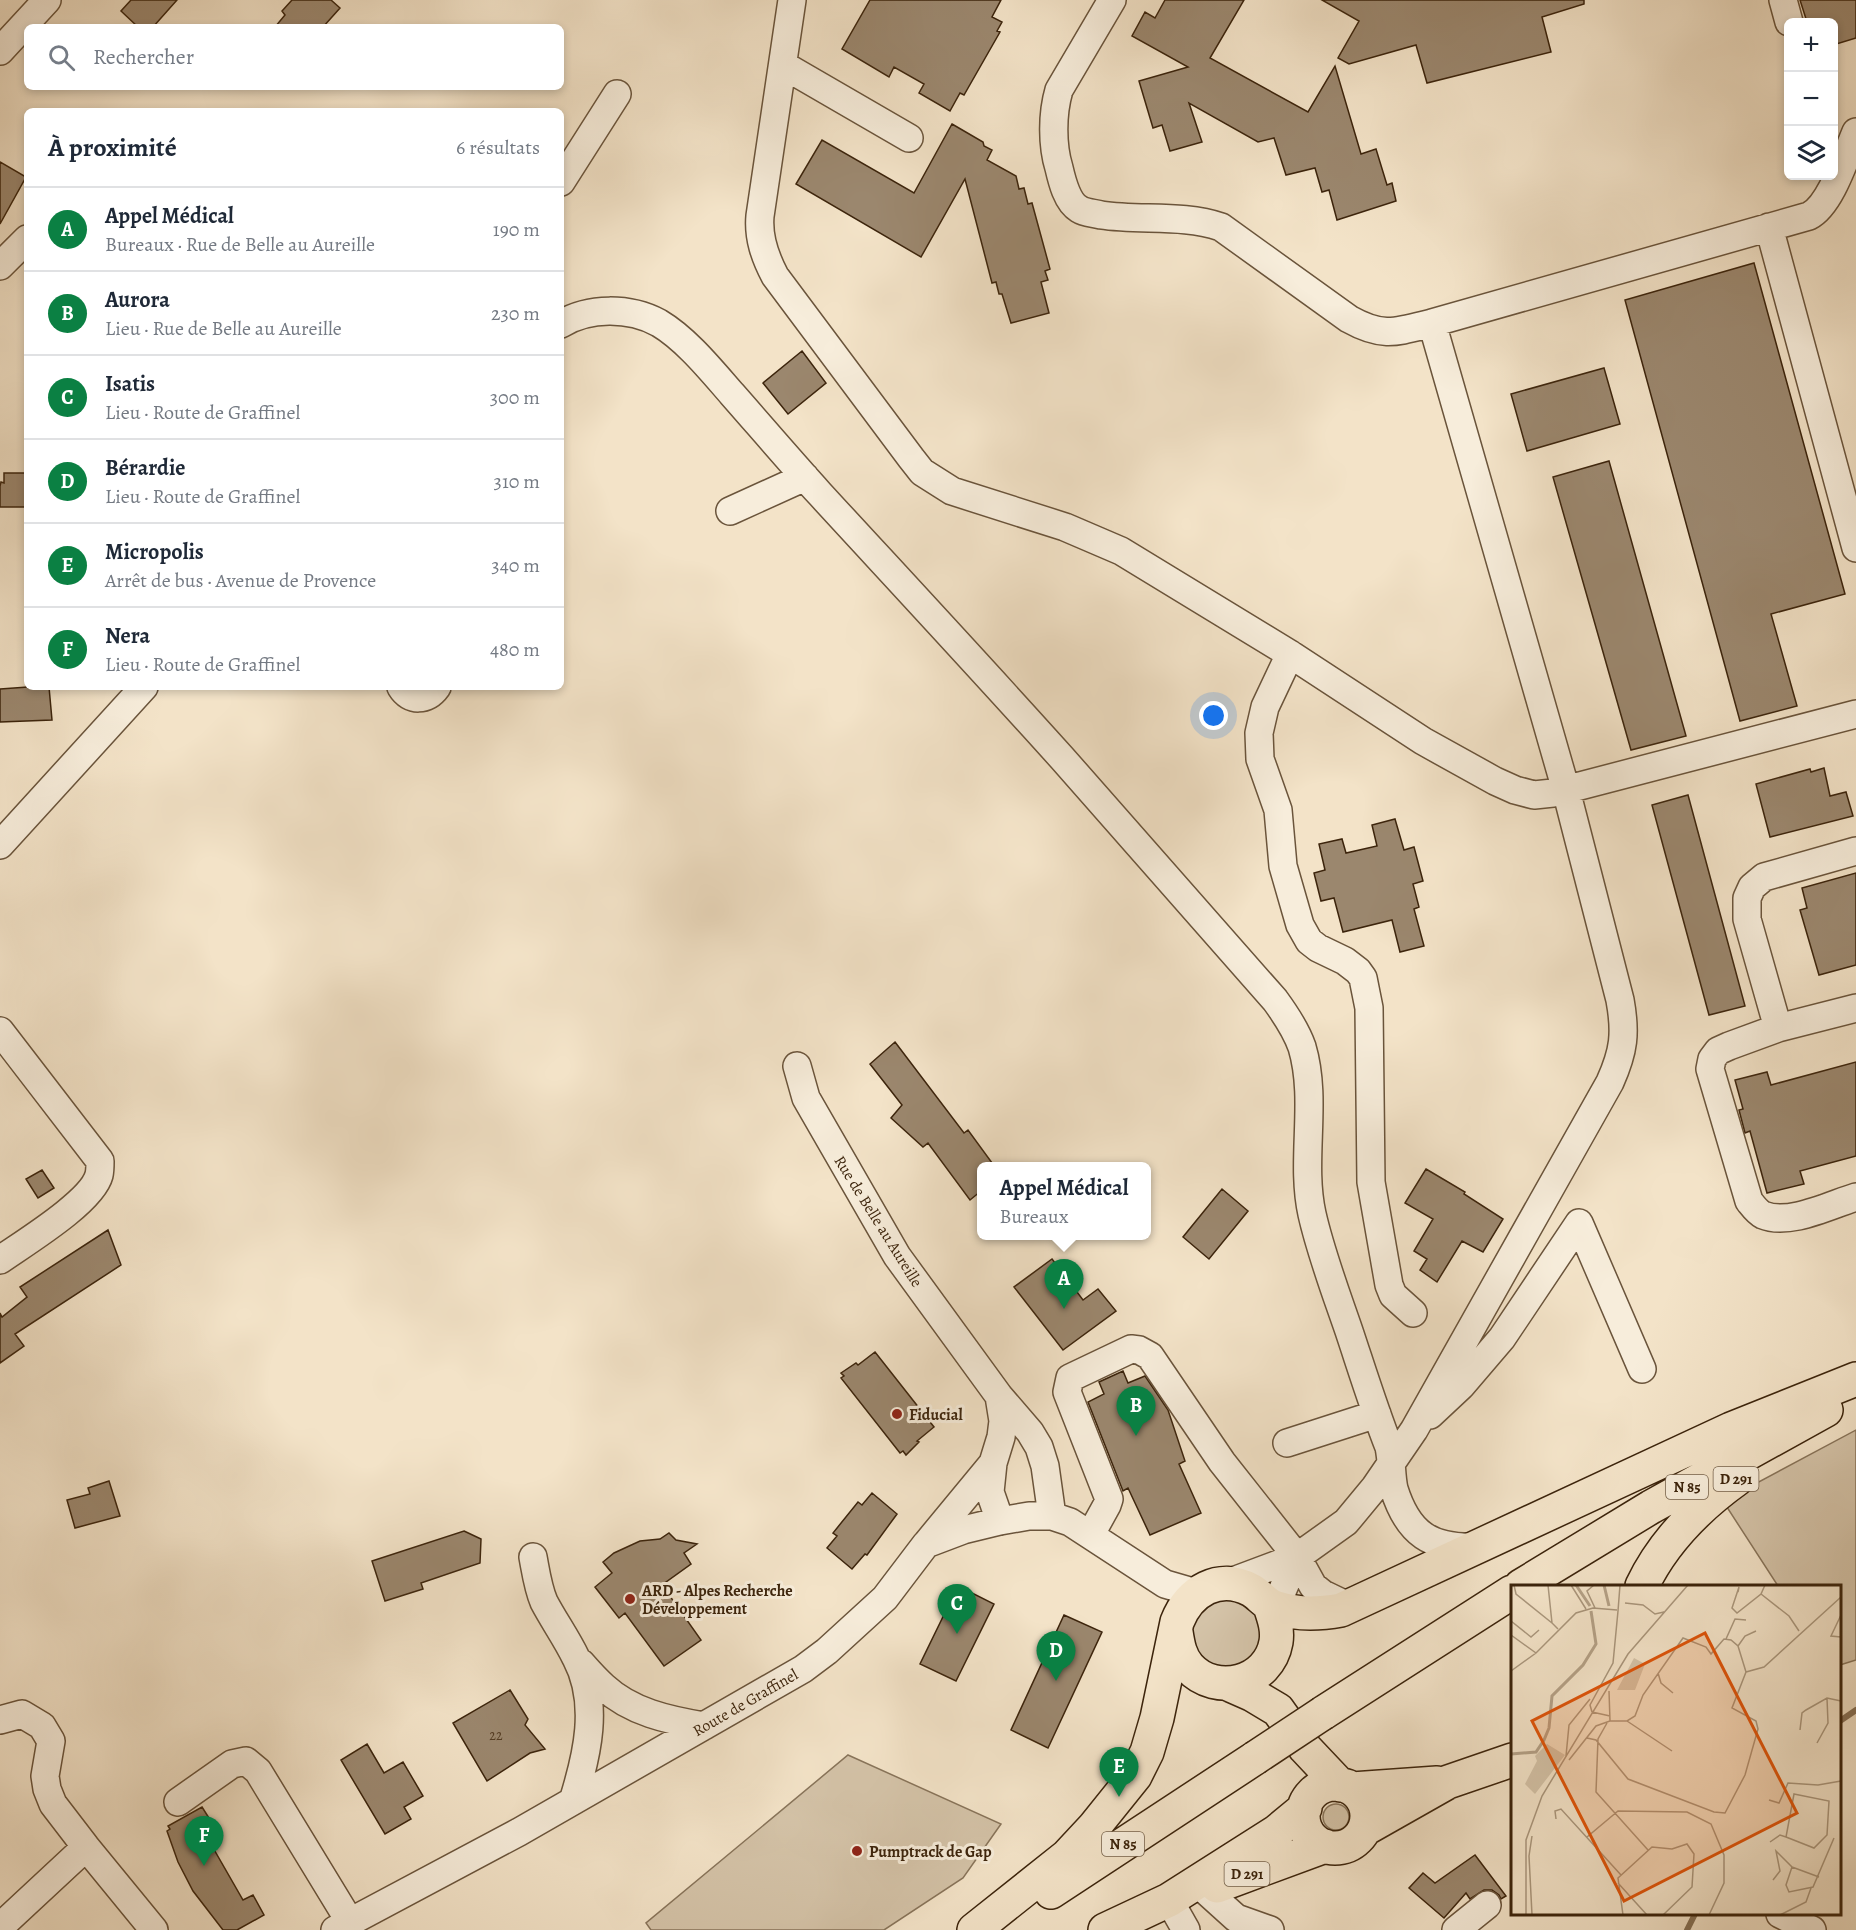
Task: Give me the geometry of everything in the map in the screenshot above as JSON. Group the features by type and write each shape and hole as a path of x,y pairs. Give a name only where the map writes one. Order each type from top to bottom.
{"main road":[{"path":"974,1930 1067,1856 1135,1776 1147,1752 1158,1718 1182,1610 1196,1593 1208,1587 1228,1583 1253,1591 1274,1611 1321,1614 1350,1607 1731,1429 1856,1379"},
{"name":"N 85","path":"1524,1585 1651,1507 1856,1396"},
{"name":"D 291","path":"1643,1585 1674,1536 1702,1505 1856,1396"},
{"name":"N 85","path":"992,1930 1511,1593"},
{"path":"1228,1684 1252,1677 1264,1667 1276,1643 1274,1611"},
{"path":"1331,1708 1498,1622 1511,1619"},
{"path":"1177,1627 1181,1656 1188,1667 1210,1681 1228,1684 1254,1695 1278,1710 1305,1748 1346,1787 1359,1795 1367,1811 1365,1829"},
{"path":"1272,1654 1278,1710"},
{"path":"1305,1748 1307,1803 1305,1827 1310,1836 1325,1846 1344,1847 1353,1843 1365,1829 1448,1782 1511,1760"},
{"path":"1307,1803 1323,1787 1448,1782"},
{"name":"D 291","path":"1105,1930 1169,1900 1276,1832 1307,1803"},
{"name":"D 291","path":"1169,1900 1205,1890 1325,1846"}],"street":[{"path":"25,24 47,0"},
{"path":"792,0 759,227 760,240 775,276 922,472 952,491 1065,527 1121,551 1290,654 1423,741 1495,781 1534,795 1566,790 1856,714"},
{"path":"1112,0 1059,90 1055,103 1057,162 1067,192 1075,206 1085,212 1112,216 1198,221 1221,227 1363,327 1389,332 1432,323 1815,213 1832,180"},
{"path":"1783,0 1789,18"},
{"path":"0,51 24,25"},
{"path":"783,65 909,138"},
{"path":"564,177 617,94"},
{"path":"1838,169 1856,132"},
{"path":"1769,227 1848,492 1856,548"},
{"path":"0,266 24,242"},
{"path":"564,322 585,313 613,311 633,314 659,323 706,364 805,477 1061,758 1275,1000 1290,1020 1301,1046 1308,1081 1308,1186 1312,1213 1322,1252 1392,1462 1394,1488 1404,1515 1413,1528 1425,1537 1458,1548 1477,1547"},
{"path":"1228,1583 1297,1557 1346,1522 1375,1487 1413,1430 1610,1082 1621,1056 1624,1029 1620,1000 1566,790 1432,323"},
{"path":"730,511 805,477"},
{"path":"1290,654 1265,707 1260,733 1260,759 1278,810 1283,866 1300,925 1309,941 1345,961 1363,978 1369,1008 1371,1182 1389,1285 1393,1295 1413,1313"},
{"path":"0,845 141,690"},
{"path":"403,690 414,698 424,698 435,690"},
{"path":"1778,1028 1747,919 1747,898 1752,887 1764,877 1856,851"},
{"path":"1856,1008 1778,1028 1718,1051 1710,1069 1749,1201 1761,1214 1776,1218 1791,1218 1856,1197"},
{"path":"0,1031 100,1161 99,1174 94,1186 82,1201 0,1260"},
{"name":"Rue de Belle au Aureille","path":"797,1066 806,1098 897,1256 1039,1447 1045,1466 1052,1516"},
{"path":"1413,1430 1461,1386 1502,1338 1579,1222 1642,1369"},
{"path":"1090,1534 1109,1499 1067,1392 1068,1383 1070,1378 1131,1349 1139,1350 1150,1356 1222,1462 1297,1557 1313,1586 1323,1594 1350,1607"},
{"name":"Rue de Belle au Aureille","path":"926,1544 993,1463 1003,1422 999,1396"},
{"path":"1287,1443 1377,1414"},
{"path":"1000,1521 990,1492 993,1463 1003,1456 1016,1454 1045,1466"},
{"path":"926,1544 963,1530 1000,1521 1029,1516 1052,1516 1070,1522 1090,1534 1133,1565 1165,1584 1196,1593"},
{"name":"Route de Graffinel","path":"342,1926 573,1801 803,1669 827,1651 885,1598 926,1544"},
{"path":"533,1557 537,1582 544,1601 578,1660 605,1689 634,1707 669,1720 704,1726"},
{"path":"1274,1611 1297,1557"},
{"path":"1133,1565 1159,1591 1177,1627"},
{"path":"573,1801 584,1767 588,1733 589,1697 578,1660"},
{"path":"588,1733 605,1708 634,1707"},
{"path":"634,1707 646,1732 644,1759"},
{"path":"0,1720 22,1714 42,1726 51,1741 45,1776 53,1804 153,1930"},
{"path":"588,1733 614,1777"},
{"path":"178,1802 232,1764 246,1761 258,1771 342,1926"},
{"path":"0,1927 86,1847"},
{"path":"1205,1890 1236,1918 1270,1930"},
{"path":"1169,1900 1186,1930"},
{"path":"1456,1930 1487,1905"},
{"path":"1768,1930 1772,1915"},
{"path":"1782,1915 1812,1930"}],"shaded area":[{"path":"1856,1430 1856,1660 1841,1665 1841,1585 1777,1585 1723,1501"},
{"path":"1221,1596 1254,1608 1264,1633 1254,1658 1222,1671 1192,1651 1192,1616"},
{"name":"Pumptrack de Gap","path":"848,1755 1001,1824 963,1878 884,1930 651,1930 646,1923"},
{"path":"1336,1804 1345,1808 1349,1817 1345,1826 1336,1830 1327,1826 1323,1817 1327,1808"}],"building":[{"path":"131,0 177,0 156,24 135,24 121,11"},
{"path":"292,0 331,0 340,8 326,24 278,24 285,15 282,11"},
{"path":"870,0 1001,0 992,17 1002,22 997,31 1000,32 964,95 960,93 950,111 919,93 924,84 894,67 889,77 842,49"},
{"path":"1165,0 1244,0 1210,58 1308,112 1335,66 1361,154 1376,149 1387,185 1392,183 1396,201 1337,220 1329,190 1322,192 1315,168 1286,175 1274,138 1258,142 1189,103 1202,142 1170,151 1162,125 1153,128 1139,81 1188,67 1132,36 1145,12 1155,18"},
{"path":"1322,0 1584,0 1584,4 1542,17 1551,52 1427,83 1416,45 1349,64 1338,58 1359,21"},
{"path":"1800,0 1856,0 1856,38 1838,43 1838,18 1806,18"},
{"path":"952,124 983,142 984,146 992,150 987,160 1016,176 1019,189 1024,188 1028,204 1032,203 1050,269 1045,271 1048,280 1041,282 1049,313 1011,323 1002,294 999,294 996,282 992,283 965,179 921,257 796,184 822,140 914,193"},
{"path":"0,162 24,176 24,181 0,224"},
{"path":"1754,263 1845,594 1771,614 1797,706 1740,721 1625,300"},
{"path":"802,351 826,383 788,414 763,383"},
{"path":"1604,368 1620,424 1527,451 1511,394"},
{"path":"1609,461 1686,736 1631,750 1553,477"},
{"path":"4,473 24,473 24,507 0,507 0,486 1,482 4,483"},
{"path":"24,687 24,690 49,690 52,720 0,722 0,689"},
{"path":"1824,768 1830,796 1846,792 1853,816 1770,837 1756,784 1810,769 1811,772"},
{"path":"1688,795 1745,1006 1709,1015 1652,805"},
{"path":"1395,819 1404,850 1414,847 1423,881 1413,884 1419,907 1414,909 1424,946 1400,952 1392,920 1343,932 1334,898 1321,901 1314,873 1325,870 1319,844 1342,839 1346,853 1377,846 1372,825"},
{"path":"1856,873 1856,965 1819,975 1800,910 1807,908 1802,888"},
{"path":"895,1042 964,1133 968,1130 991,1162 977,1162 977,1194 970,1200 928,1143 923,1147 891,1118 902,1105 870,1064"},
{"path":"1856,1062 1856,1156 1800,1171 1804,1184 1767,1193 1750,1131 1745,1133 1739,1110 1743,1109 1735,1080 1767,1072 1771,1085"},
{"path":"1426,1169 1465,1192 1464,1194 1503,1219 1483,1252 1462,1241 1437,1282 1420,1270 1427,1259 1414,1251 1433,1219 1405,1203"},
{"path":"42,1170 54,1188 38,1198 26,1179"},
{"path":"1222,1189 1248,1211 1209,1259 1183,1237"},
{"path":"108,1230 121,1265 15,1334 24,1346 0,1363 0,1313 2,1317 27,1297 20,1287"},
{"path":"1052,1259 1083,1300 1098,1289 1116,1311 1063,1350 1014,1287"},
{"name":"Fiducial","path":"875,1352 934,1427 917,1441 919,1442 906,1455 903,1451 900,1453 841,1378 844,1376 841,1373 856,1363 858,1365"},
{"path":"1123,1371 1128,1383 1145,1376 1168,1410 1185,1461 1179,1464 1201,1513 1150,1535 1128,1488 1123,1491 1088,1402 1104,1394 1099,1382"},
{"path":"109,1481 120,1516 75,1528 67,1500 90,1494 88,1488"},
{"path":"872,1493 897,1514 867,1555 865,1554 852,1569 827,1548 837,1536 833,1533 858,1502 862,1505"},
{"path":"464,1531 481,1539 480,1563 421,1583 423,1589 385,1601 372,1561"},
{"name":"ARD - Alpes Recherche Développement","path":"669,1533 676,1540 697,1544 684,1553 691,1564 662,1585 701,1640 664,1666 625,1613 619,1618 595,1587 612,1573 603,1562 614,1553 640,1541 660,1539"},
{"path":"958,1586 994,1604 956,1681 920,1664"},
{"path":"1064,1615 1102,1632 1048,1748 1011,1730"},
{"path":"510,1690 528,1719 525,1725 545,1749 530,1753 487,1781 453,1723"},
{"path":"367,1744 384,1773 403,1762 423,1796 404,1807 411,1819 385,1834 341,1760"},
{"path":"202,1807 214,1826 204,1832 243,1900 253,1895 264,1915 237,1930 223,1930 193,1891 178,1862 167,1831 170,1829 168,1826"},
{"path":"1475,1855 1506,1896 1501,1899 1492,1890 1484,1890 1470,1899 1466,1893 1444,1918 1409,1888 1423,1873 1435,1883"}],"waterway":[{"path":"1841,1720 1856,1710"},
{"path":"1687,1930 1694,1915"}],"place":[{"name":"Appel Médical","path":"1064,1309"},
{"name":"Fiducial","path":"897,1414"},
{"name":"Aurora","path":"1136,1436"},
{"name":"ARD - Alpes Recherche Développement","path":"630,1599"},
{"name":"Isatis","path":"957,1634"},
{"name":"Bérardie","path":"1056,1681"},
{"name":"Micropolis","path":"1119,1797"},
{"name":"Pumptrack de Gap","path":"857,1851"},
{"name":"Nera","path":"204,1866"}]}
